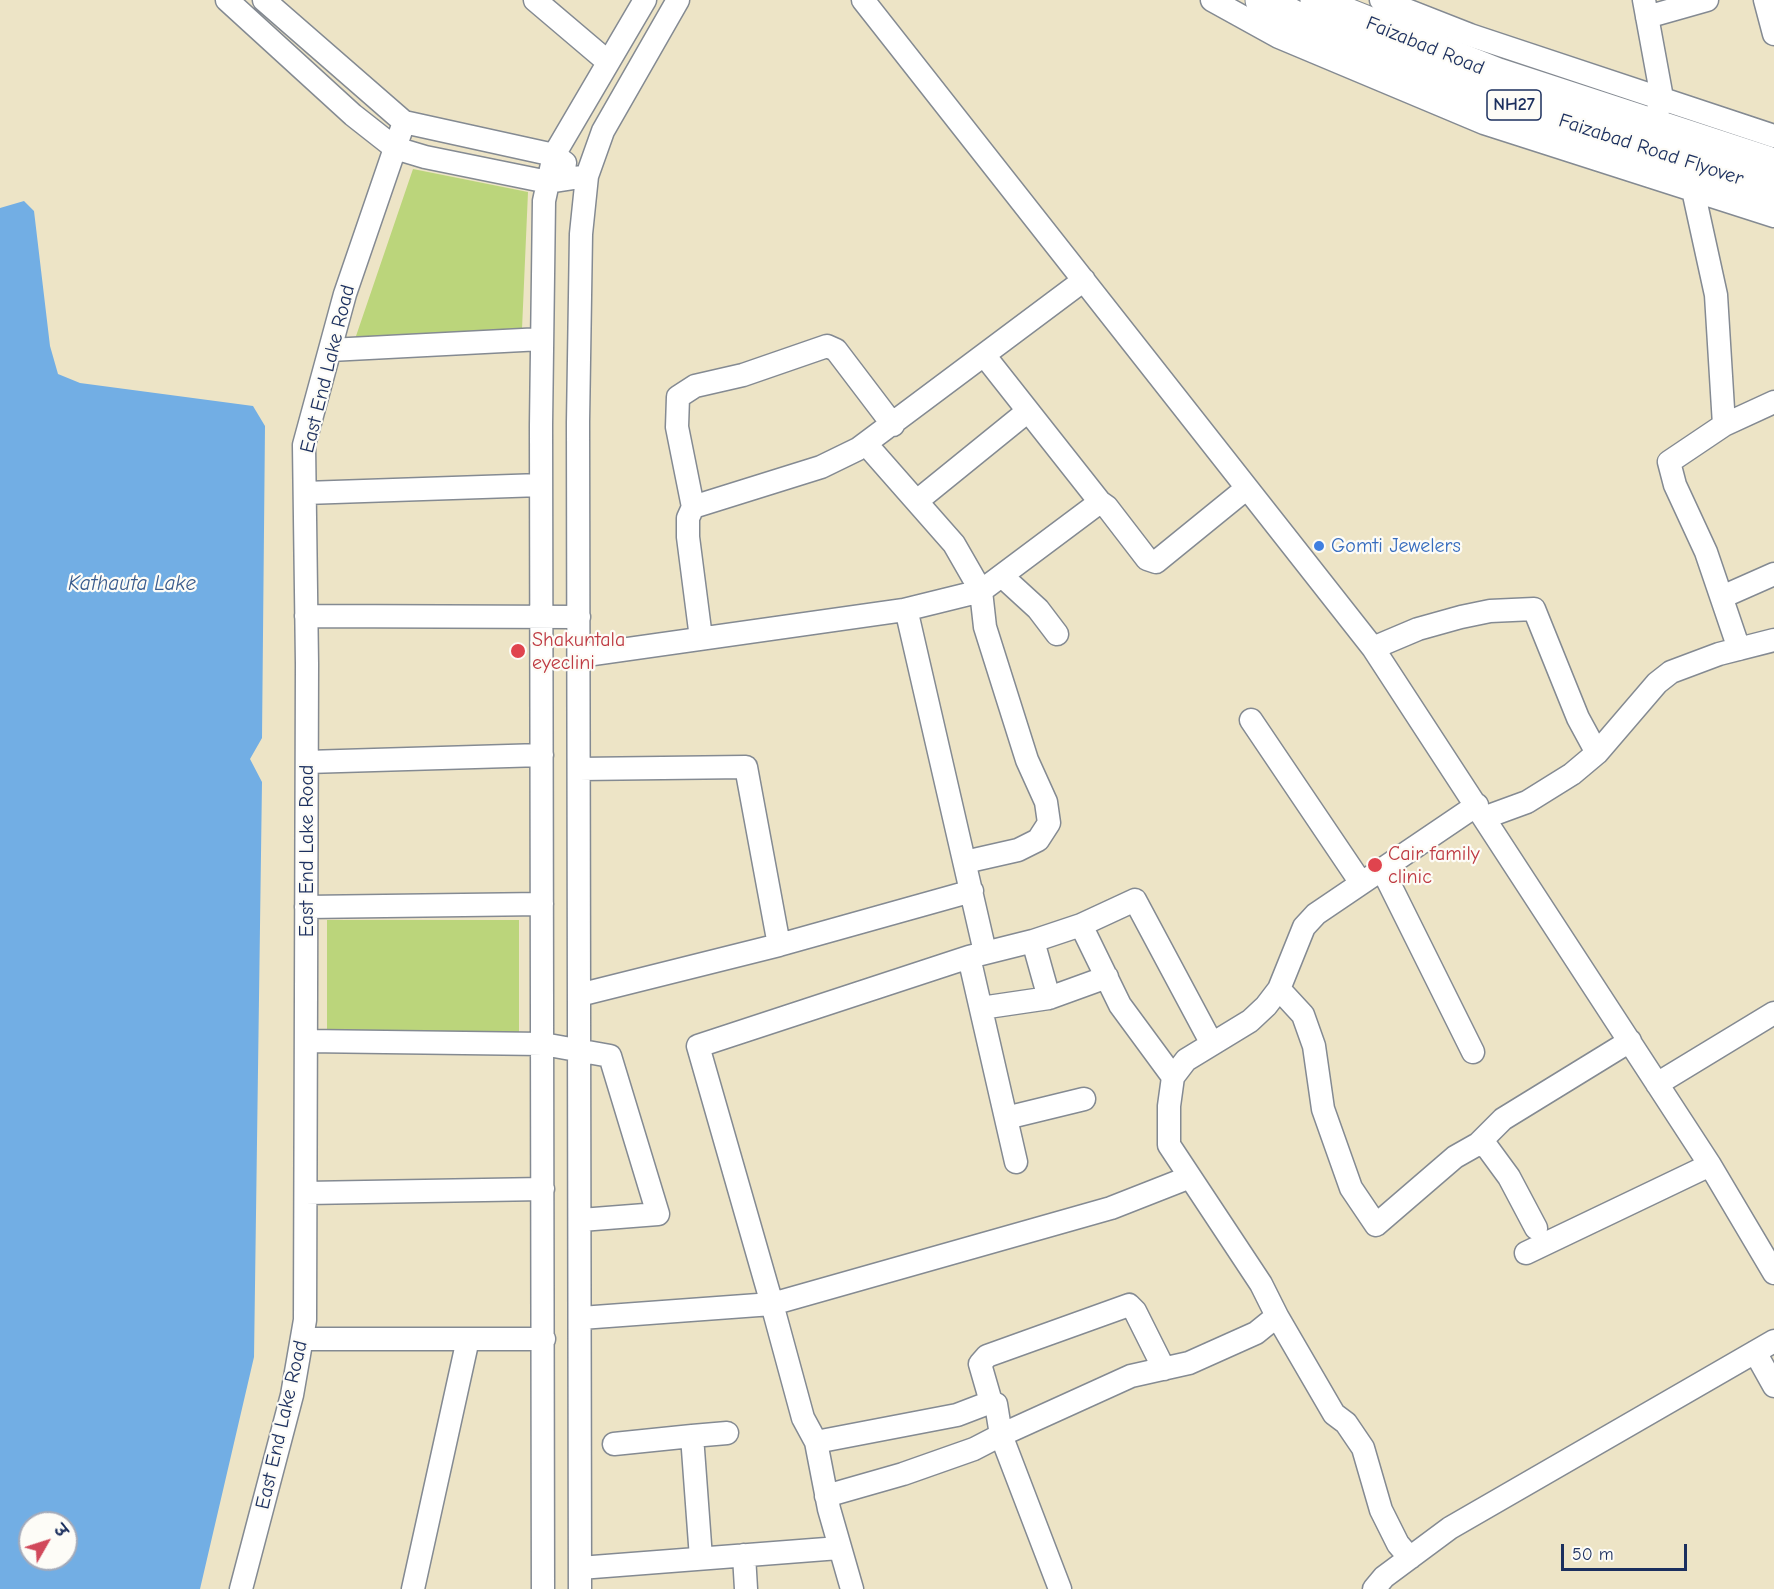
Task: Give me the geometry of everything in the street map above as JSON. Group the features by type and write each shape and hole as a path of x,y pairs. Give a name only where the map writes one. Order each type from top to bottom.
{"highway":[{"name":"Faizabad Road Flyover","path":"1262,0 1329,36 1452,84 1774,190"},
{"name":"Faizabad Road","path":"1317,0 1335,10 1498,75 1657,111 1774,165"}],"street":[{"path":"226,0 353,115 395,148 425,157 548,182 587,176"},
{"path":"264,0 404,122 554,155 587,176"},
{"path":"535,0 608,62"},
{"path":"543,1589 541,485 544,201 554,155 645,0"},
{"path":"678,0 603,131 587,176 581,234 580,1579 701,1558 838,1548"},
{"path":"863,0 1373,648 1482,811 1710,1165 1774,1273"},
{"path":"1212,0 1279,37 1484,123 1774,216"},
{"path":"1381,0 1657,111 1774,136"},
{"path":"1657,111 1645,9 1707,0"},
{"path":"1765,0 1774,34"},
{"name":"East End Lake Road","path":"241,1589 292,1395 305,1320 307,762 304,446 345,294 404,122"},
{"path":"1693,190 1716,296 1724,425"},
{"path":"693,507 821,467 866,444 1084,280"},
{"path":"330,350 542,339"},
{"path":"701,638 688,537 688,518 693,507 677,427 678,396 695,386 743,375 827,346 836,350 893,425"},
{"path":"984,355 1147,559 1156,562 1247,488"},
{"path":"1739,649 1706,552 1675,485 1669,462 1724,425 1774,402"},
{"path":"917,501 1028,411"},
{"path":"866,444 954,544 981,591 985,627 1027,760 1046,802 1049,823 1038,840 1018,850 965,862"},
{"path":"305,493 541,485"},
{"path":"579,656 904,610 981,591 1003,577 1100,502"},
{"path":"1722,597 1774,574"},
{"path":"1003,577 1038,609 1057,634"},
{"path":"1373,648 1418,629 1461,617 1490,611 1534,609 1578,718 1597,753"},
{"path":"904,610 907,613 972,891 981,1008 1016,1162"},
{"path":"306,616 579,617"},
{"path":"1410,1558 1398,1544 1381,1510 1363,1448 1346,1423 1334,1414 1261,1284 1170,1145 1168,1106 1173,1077 1186,1060 1250,1021 1279,989 1304,927 1316,914 1382,869 1482,811 1527,802 1554,788 1597,753 1653,688 1671,672 1774,640"},
{"path":"1251,720 1361,883"},
{"path":"307,762 542,755"},
{"path":"579,769 746,767 779,945"},
{"path":"1382,869 1473,1052"},
{"path":"579,995 779,945 972,891"},
{"path":"852,1589 838,1548 816,1442 803,1418 698,1046 977,954 1033,941 1081,925 1135,900 1212,1044"},
{"path":"306,907 542,904"},
{"path":"1081,925 1120,1005 1173,1077"},
{"path":"1033,941 1049,998"},
{"path":"981,1008 1049,998 1107,976"},
{"path":"1279,989 1303,1015 1314,1046 1323,1109 1351,1188 1377,1225 1455,1157 1478,1144 1503,1119 1630,1041"},
{"path":"1657,1083 1774,1013"},
{"path":"306,1041 543,1044 610,1056 658,1214 581,1220"},
{"path":"1006,1118 1084,1099"},
{"path":"1478,1144 1487,1147 1509,1177 1536,1228"},
{"path":"1526,1253 1710,1165"},
{"path":"581,1318 772,1304 1111,1208 1190,1177"},
{"path":"306,1193 543,1189"},
{"path":"1060,1589 1001,1435 996,1404 991,1402 980,1364 987,1356 1129,1305 1135,1311 1164,1369"},
{"path":"826,1496 914,1470 974,1449 1131,1376 1189,1363 1256,1333 1277,1316"},
{"path":"302,1338 544,1339"},
{"path":"413,1589 468,1339"},
{"path":"1374,1589 1384,1577 1450,1528 1765,1347 1774,1386"},
{"path":"816,1442 957,1415 991,1402"},
{"path":"614,1444 727,1433"},
{"path":"692,1436 701,1558"},
{"path":"744,1555 746,1589"}],"green space":[{"path":"413,169 528,192 522,329 355,339"},
{"path":"327,920 519,920 519,1033 327,1033"}],"water":[{"name":"Kathauta Lake","path":"24,201 34,211 50,346 58,374 80,383 253,406 265,426 262,738 250,759 262,782 254,1357 200,1589 0,1589 0,208"}],"place":[{"name":"Gomti Jewelers","path":"1319,546"},
{"name":"Shakuntala eyeclini","path":"518,651"},
{"name":"Cair family clinic","path":"1375,865"}]}
